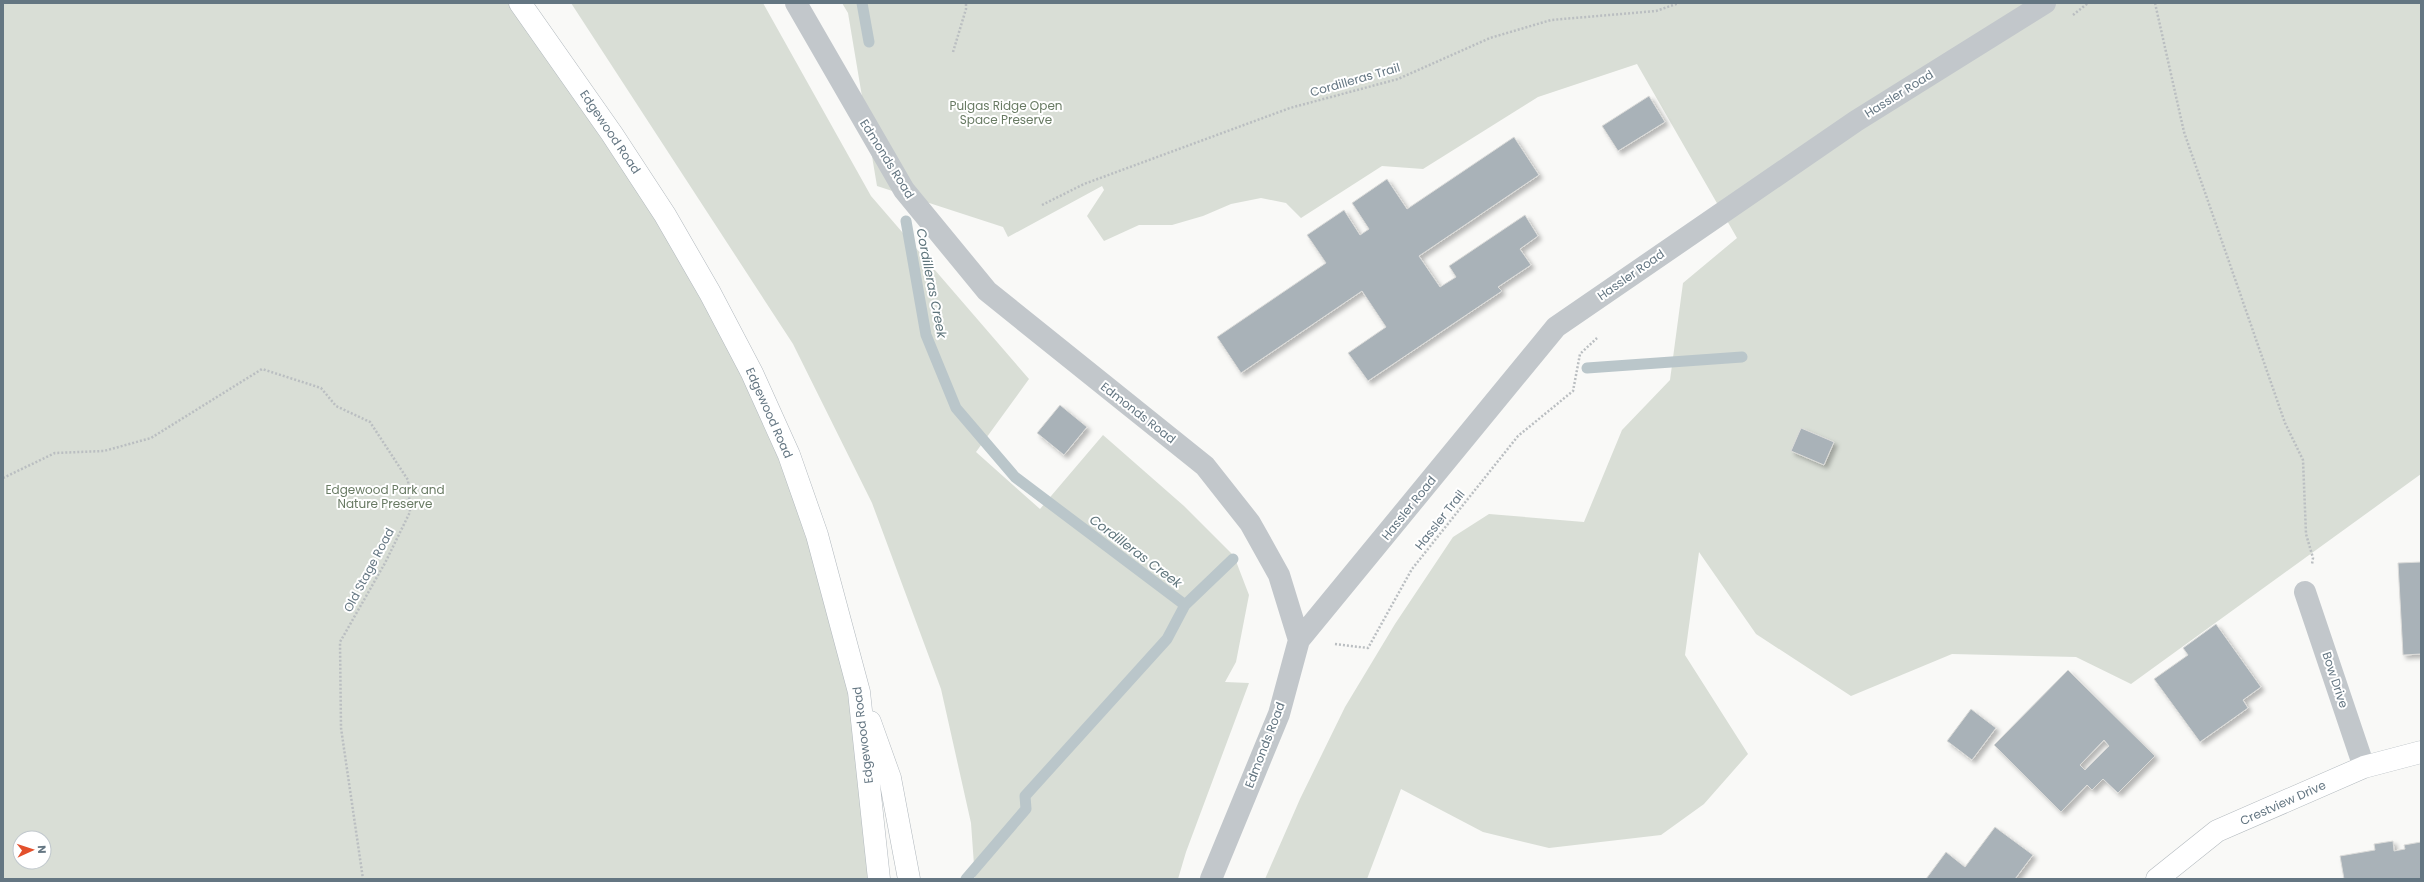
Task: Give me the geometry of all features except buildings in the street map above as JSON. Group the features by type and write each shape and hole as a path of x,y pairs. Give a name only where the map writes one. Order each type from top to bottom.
{"main road":[{"name":"Edgewood Road","path":"520,3 612,134 665,215 710,293 752,373 789,455 817,535 859,692 878,879"},
{"path":"859,692 890,778 909,879"},
{"name":"Crestview Drive","path":"2157,879 2217,831 2364,768 2421,752"}],"street":[{"name":"Edmonds Road","path":"796,3 904,190 987,291 1205,466 1250,523 1279,575 1299,640 1279,714 1211,879"},
{"name":"Hassler Road","path":"1299,640 1556,327 1856,121 2046,3"},
{"name":"Bow Drive","path":"2305,592 2364,768"}],"path":[{"path":"953,52 966,10 966,3"},
{"name":"Cordilleras Trail","path":"1042,206 1084,184 1290,108 1398,79 1490,38 1551,20 1656,11 1679,3"},
{"path":"2156,3 2184,132 2285,423 2302,460 2306,534 2313,558 2305,592"},
{"name":"Hassler Trail","path":"1299,640 1368,648 1412,569 1518,436 1573,391 1579,362"},
{"name":"Old Stage Road","path":"3,478 55,453 104,451 151,438 262,369 321,388 336,406 370,422 408,480 410,512 385,563 340,642 341,728 363,879"}],"green space":[{"name":"Edgewood Park and Nature Preserve","path":"3,3 520,3 752,373 837,614 879,879 3,879"},
{"path":"571,3 763,3 871,196 1029,379 976,452 1040,509 1103,435 1184,506 1234,556 1249,595 1236,662 1225,682 1249,683 1186,852 1178,879 975,879 971,823 941,689 872,503 793,344"},
{"name":"Pulgas Ridge Open Space Preserve","path":"842,3 2421,3 2421,474 2131,684 2076,657 1952,654 1851,696 1756,634 1699,552 1685,655 1748,754 1704,804 1661,835 1549,848 1483,832 1401,789 1367,879 1265,879 1300,799 1345,707 1395,624 1453,537 1489,514 1584,522 1622,430 1670,380 1683,283 1737,238 1637,64 1538,97 1423,169 1382,166 1301,218 1286,203 1261,198 1231,204 1203,216 1172,225 1139,225 1104,241 1087,216 1104,190 1102,186 1008,237 1003,227 877,186 848,13"}],"waterway":[{"name":"Cordilleras Creek","path":"862,3 869,42"},
{"name":"Cordilleras Creek","path":"906,221 926,335 956,408 1015,477 1185,605"},
{"path":"1587,368 1742,357"},
{"name":"Cordilleras Creek","path":"966,879 1026,809 1025,796 1167,639 1185,605 1233,559"}]}
